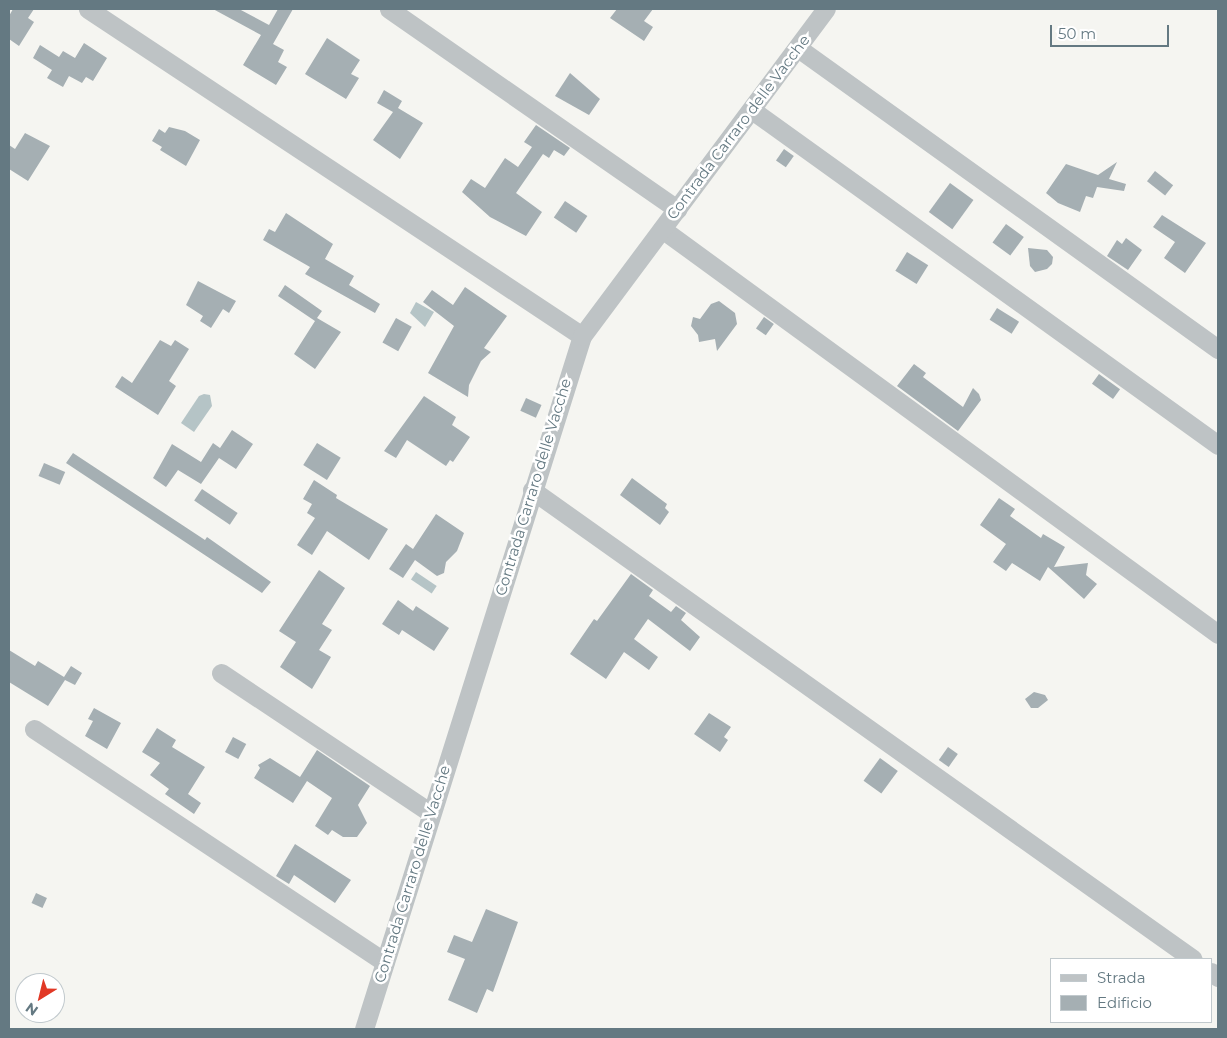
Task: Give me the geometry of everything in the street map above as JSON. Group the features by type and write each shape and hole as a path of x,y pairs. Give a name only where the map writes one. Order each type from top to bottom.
{"street":[{"path":"88,9 582,336"},
{"path":"389,9 678,209"},
{"name":"Contrada Carraro delle Vacche","path":"364,1029 582,336 798,48 819,11"},
{"path":"798,48 1218,349"},
{"path":"752,110 1218,445"},
{"path":"662,228 1218,634"},
{"path":"532,490 1192,958"},
{"path":"221,673 431,813"},
{"path":"34,729 385,962"}],"shaded area":[{"path":"416,302 434,312 425,327 410,313"},
{"path":"204,394 210,395 212,406 194,432 181,423 199,396"},
{"path":"416,572 437,586 432,593 411,579"}],"building":[{"path":"13,9 34,9 28,18 34,22 19,46 9,39 9,16"},
{"path":"213,9 239,9 269,25 278,9 293,9 273,44 284,50 278,62 287,67 276,85 243,65 261,35"},
{"path":"617,9 653,9 644,21 653,27 644,41 610,18"},
{"path":"327,38 360,60 351,74 359,78 346,99 305,74"},
{"path":"84,43 107,58 93,81 86,77 82,83 69,76 63,87 47,78 52,70 33,58 40,45 59,57 63,51 75,58"},
{"path":"570,73 600,99 589,115 555,96"},
{"path":"384,90 402,101 398,108 423,123 400,159 373,140 393,112 377,103"},
{"path":"536,125 570,148 564,156 554,150 549,158 543,154 516,193 542,212 526,236 490,217 462,192 471,179 485,188 505,158 518,167 532,147 524,142"},
{"path":"169,127 185,131 200,140 186,166 160,150 162,147 152,141 159,129 165,133"},
{"path":"25,133 50,146 28,181 9,169 9,145 15,149"},
{"path":"784,149 794,156 786,167 776,160"},
{"path":"1117,162 1109,179 1126,184 1124,191 1097,187 1093,198 1086,196 1080,212 1058,203 1046,193 1066,164 1098,175"},
{"path":"1155,171 1173,185 1165,195 1147,181"},
{"path":"950,183 973,200 952,229 929,212"},
{"path":"565,201 587,216 576,233 554,218"},
{"path":"286,213 333,244 325,259 354,276 349,285 380,304 375,313 305,274 310,267 263,240 269,229 275,232"},
{"path":"1162,215 1206,243 1185,273 1164,258 1175,242 1153,227"},
{"path":"1006,224 1024,237 1010,256 992,243"},
{"path":"1126,238 1142,250 1128,270 1107,256 1117,240 1122,244"},
{"path":"1028,248 1047,250 1053,257 1052,264 1047,269 1035,272 1030,266"},
{"path":"907,252 928,265 917,284 895,271"},
{"path":"198,281 236,301 229,313 223,309 211,328 200,321 203,316 186,305"},
{"path":"285,285 322,311 317,318 341,332 315,369 294,354 315,321 278,296"},
{"path":"465,287 507,316 484,348 491,352 481,361 469,385 468,397 428,373 454,326 423,302 432,290 453,305"},
{"path":"719,301 735,313 737,324 717,351 715,339 699,342 698,335 691,326 693,317 700,319 711,304"},
{"path":"997,308 1019,322 1012,334 990,320"},
{"path":"764,317 774,324 766,335 756,328"},
{"path":"396,318 412,327 398,351 382,342"},
{"path":"160,340 171,346 175,340 189,349 169,381 176,386 158,415 115,387 122,376 132,383"},
{"path":"914,364 926,373 923,377 963,407 973,388 979,394 981,400 958,431 897,386"},
{"path":"1099,374 1120,389 1113,399 1092,384"},
{"path":"424,396 456,417 452,425 470,437 453,462 450,460 446,466 407,440 396,458 384,451"},
{"path":"526,398 542,405 536,418 520,411"},
{"path":"232,430 253,444 236,469 219,458 201,484 178,470 166,487 153,478 172,444 201,462 213,443 220,448"},
{"path":"317,443 341,458 327,480 303,465"},
{"path":"73,453 205,540 207,537 271,582 262,593 66,463"},
{"path":"44,463 65,472 60,485 39,476"},
{"path":"632,478 667,504 665,508 669,512 660,525 620,495"},
{"path":"314,480 337,495 336,498 388,529 369,560 327,531 312,555 297,545 315,518 307,513 312,504 303,499"},
{"path":"202,489 238,513 230,525 194,501"},
{"path":"999,498 1015,509 1010,516 1041,538 1043,534 1065,547 1054,567 1088,563 1086,575 1097,584 1084,599 1048,567 1040,581 1012,563 1006,571 993,562 1006,544 980,525"},
{"path":"436,514 464,533 457,551 446,562 444,573 437,576 415,560 403,578 389,569 406,544 413,549"},
{"path":"319,570 345,588 322,624 332,630 319,650 331,657 312,689 280,667 296,642 279,631"},
{"path":"631,574 653,590 649,596 671,612 676,606 686,613 681,620 700,637 690,651 648,619 634,639 658,657 649,670 624,652 606,679 570,654 594,619 597,621"},
{"path":"398,600 413,611 416,606 449,628 434,651 402,630 399,635 382,624"},
{"path":"9,650 35,666 38,661 64,677 71,666 82,673 75,685 65,680 48,706 9,682"},
{"path":"1034,692 1045,695 1048,700 1038,708 1031,708 1025,699"},
{"path":"94,708 121,723 107,749 85,736 93,721 88,719"},
{"path":"709,713 731,727 724,737 728,740 720,752 694,734"},
{"path":"157,728 176,740 172,747 205,767 188,794 201,803 194,814 165,794 169,789 150,775 160,763 142,752"},
{"path":"233,737 246,744 238,759 225,752"},
{"path":"948,747 958,754 949,767 939,760"},
{"path":"317,750 370,786 358,805 367,823 357,837 343,837 332,830 328,835 315,826 332,798 307,781 293,803 254,778 260,768 258,765 270,758 300,777"},
{"path":"880,758 898,771 881,794 864,781"},
{"path":"295,844 351,880 335,903 294,875 289,884 276,876"},
{"path":"36,893 47,898 42,908 32,903"},
{"path":"486,909 518,922 493,992 487,989 477,1013 448,1000 465,959 447,952 454,935 472,942"}]}
